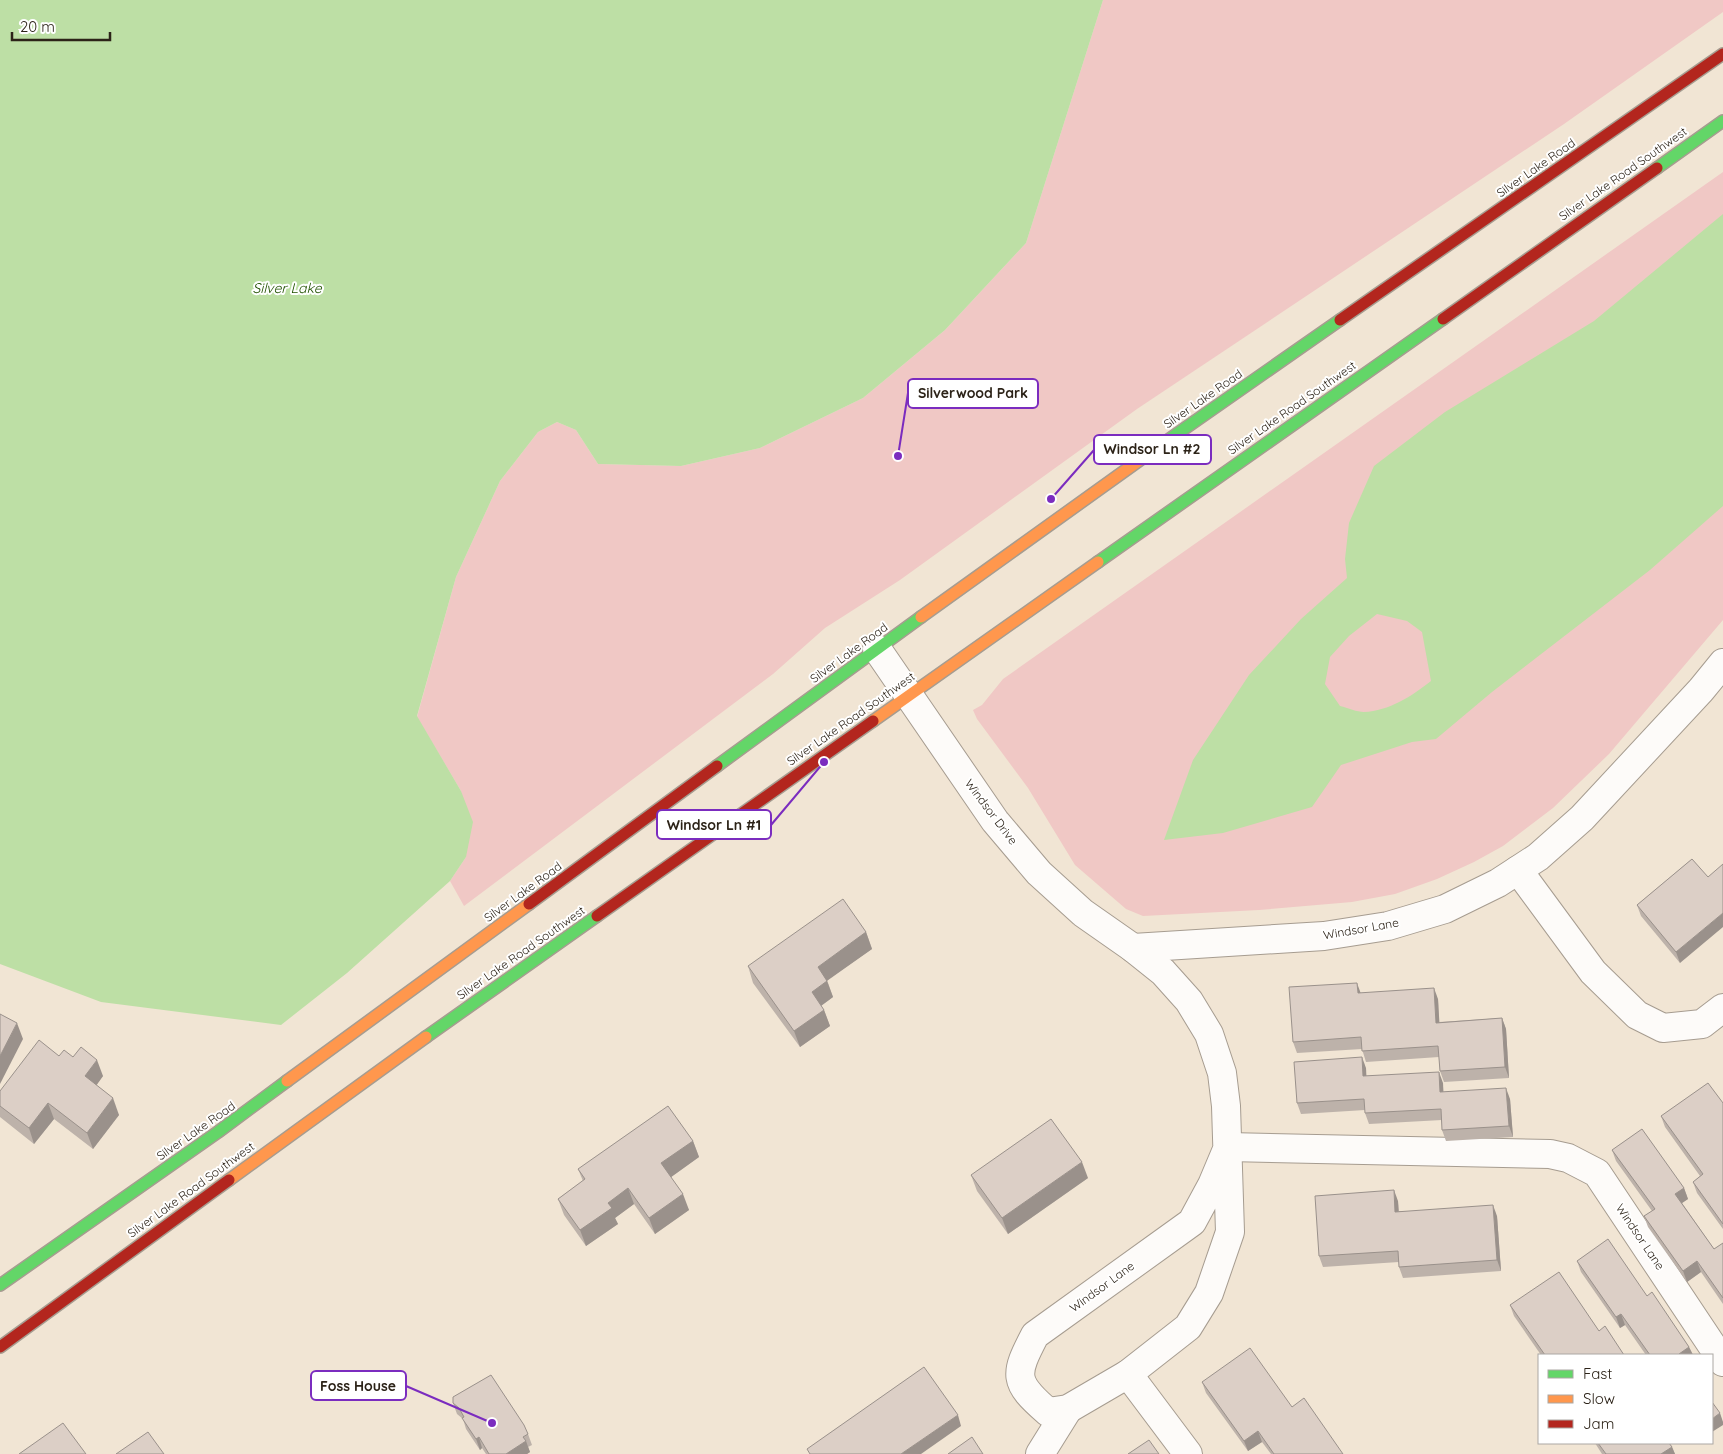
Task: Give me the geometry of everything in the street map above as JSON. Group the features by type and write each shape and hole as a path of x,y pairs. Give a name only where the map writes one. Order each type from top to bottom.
{"main road":[{"name":"Silver Lake Road","path":"0,1285 218,1132 877,649 1147,455 1723,54"},
{"name":"Silver Lake Road Southwest","path":"0,1347 386,1065 1723,121"}],"street":[{"name":"Windsor Drive","path":"877,649 995,821 1039,873 1083,913 1133,948"},
{"name":"Windsor Lane","path":"1133,948 1324,936 1388,926 1445,909 1498,883 1538,857 1582,818 1701,690 1723,663"},
{"path":"1518,870 1593,972 1636,1015 1663,1028 1702,1024 1723,1008"},
{"name":"Windsor Lane","path":"1133,948 1163,972 1189,1001 1209,1034 1222,1073 1226,1106 1228,1147 1230,1232 1210,1293 1188,1327 1128,1374 1068,1410 1048,1412 1032,1398 1020,1382 1021,1361 1035,1335 1192,1222 1212,1185 1228,1147"},
{"name":"Windsor Lane","path":"1228,1147 1550,1154 1568,1158 1597,1173 1723,1362"},
{"path":"1128,1374 1188,1454"},
{"name":"Windsor Lane","path":"1040,1454 1068,1410"}],"shaded area":[{"path":"1103,0 1723,0 1723,12 1564,124 1137,409 900,580 825,628 773,674 464,906 450,881 466,857 461,791 417,717 456,577 500,481 538,432 557,422 576,430 598,464 681,466 760,448 863,398 945,330 1026,243"},
{"path":"1723,172 1723,620 1609,754 1553,808 1503,846 1437,879 1395,894 1352,902 1259,910 1143,916 1126,909 1075,865 1028,788 977,719 973,710 982,705 1003,679"}],"water":[{"name":"Silver Lake","path":"0,0 1103,0 1026,243 945,330 863,398 760,448 681,466 598,464 576,430 557,422 538,432 500,481 456,577 417,716 461,791 473,822 466,857 450,881 347,973 281,1025 101,1002 0,964"},
{"path":"1723,214 1723,506 1650,570 1492,692 1436,739 1412,742 1341,765 1312,807 1223,833 1164,840 1193,760 1249,675 1301,619 1347,578 1345,559 1349,523 1374,466 1445,412 1594,321","holes":["1377,614 1407,621 1422,632 1431,681 1408,697 1382,709 1361,712 1340,706 1325,684 1330,657 1349,636"]}],"building":[{"path":"1692,859 1708,877 1723,864 1723,913 1676,952 1637,905"},
{"path":"843,899 866,932 818,967 827,981 812,992 824,1010 794,1031 748,966"},
{"path":"1357,983 1358,993 1434,988 1436,1023 1502,1018 1505,1067 1440,1071 1438,1046 1362,1051 1361,1037 1293,1042 1289,987"},
{"path":"0,1014 17,1023 0,1056"},
{"path":"39,1040 59,1056 64,1050 73,1057 81,1047 97,1060 85,1076 113,1098 87,1133 48,1103 29,1128 0,1106 0,1091"},
{"path":"1362,1057 1363,1076 1439,1072 1440,1092 1506,1088 1509,1126 1442,1130 1441,1109 1365,1113 1364,1099 1297,1103 1294,1062"},
{"path":"1708,1083 1723,1103 1723,1224 1693,1182 1703,1174 1661,1116"},
{"path":"668,1106 693,1141 661,1163 683,1194 649,1218 628,1188 608,1203 612,1208 580,1230 558,1199 585,1179 578,1169"},
{"path":"1051,1119 1082,1162 1002,1218 971,1175"},
{"path":"1642,1129 1684,1188 1675,1194 1714,1249 1723,1243 1723,1298 1697,1261 1683,1271 1644,1216 1655,1209 1612,1150"},
{"path":"1394,1190 1395,1212 1493,1205 1497,1260 1399,1267 1398,1251 1319,1256 1315,1196"},
{"path":"1608,1239 1647,1296 1652,1292 1689,1347 1679,1354 1649,1354 1621,1314 1616,1317 1577,1261"},
{"path":"1559,1272 1599,1331 1605,1326 1623,1354 1544,1354 1510,1305"},
{"path":"1250,1348 1292,1407 1304,1398 1343,1454 1274,1454 1258,1431 1244,1441 1202,1382"},
{"path":"924,1367 958,1415 901,1454 810,1454 807,1449"},
{"path":"491,1375 528,1434 523,1437 526,1441 506,1454 489,1454 479,1437 476,1439 462,1418 464,1417 459,1408 453,1403 453,1397"},
{"path":"1713,1403 1720,1413 1713,1418"},
{"path":"63,1423 86,1454 19,1454"},
{"path":"148,1432 164,1454 116,1454"},
{"path":"972,1437 983,1454 948,1454"},
{"path":"1149,1440 1159,1454 1128,1454"},
{"path":"1599,1444 1670,1444 1672,1447 1661,1454 1606,1454"}],"traffic: fast":[{"path":"1657,168 1723,121"},
{"path":"1098,562 1443,319"},
{"path":"1151,452 1340,320"},
{"path":"717,766 921,617"},
{"path":"426,1037 597,916"},
{"path":"0,1285 218,1132 287,1081"}],"traffic: slow":[{"path":"921,617 1151,452"},
{"path":"873,721 1098,562"},
{"path":"287,1081 529,904"},
{"path":"229,1180 426,1037"}],"traffic: jam":[{"path":"1340,320 1723,54"},
{"path":"1443,319 1657,168"},
{"path":"597,916 873,721"},
{"path":"529,904 717,766"},
{"path":"0,1347 229,1180"}],"place":[{"name":"Silverwood Park","path":"898,456"},
{"name":"Windsor Ln #2","path":"1051,499"},
{"name":"Windsor Ln #1","path":"824,762"},
{"name":"Foss House","path":"492,1423"}]}
